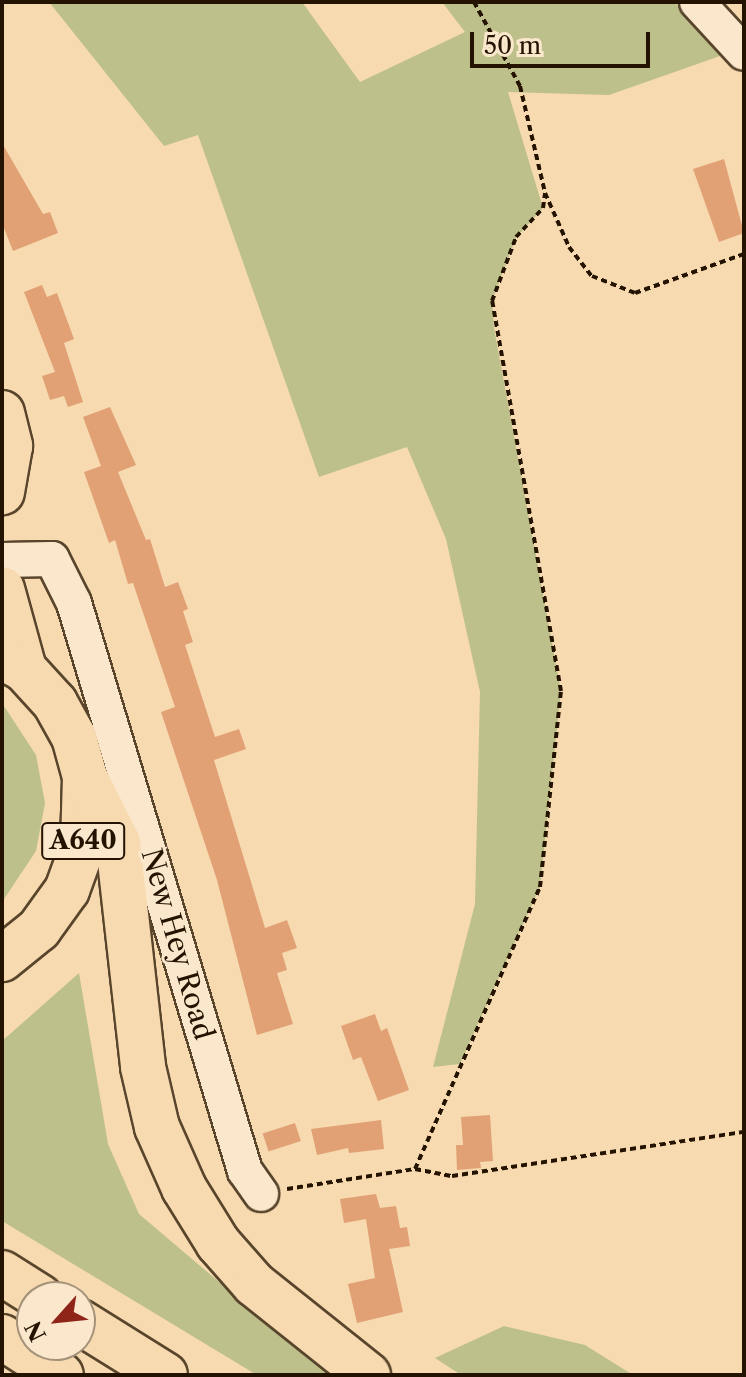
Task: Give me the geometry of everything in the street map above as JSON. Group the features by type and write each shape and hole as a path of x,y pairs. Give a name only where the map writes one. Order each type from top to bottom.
{"highway":[{"path":"2,413 10,446 2,492"},
{"name":"A640","path":"2,589 13,663 55,703 74,737 85,777 83,846 67,890 39,929 2,959"},
{"path":"85,777 118,843 143,1067 157,1127 184,1188 218,1243 254,1284 368,1375"},
{"path":"96,1332 165,1375"},
{"path":"2,1337 61,1375"}],"street":[{"path":"697,2 742,58"},
{"name":"New Hey Road","path":"2,560 52,559 74,603 245,1171 261,1194"}],"path":[{"path":"474,2 520,86 545,193 580,262 592,276 623,292 675,282 744,254"},
{"path":"415,1169 540,887 561,691 492,301 516,237 543,208 545,193"},
{"path":"261,1194 415,1169 452,1176 744,1132"}],"green space":[{"path":"49,2 302,2 360,82 465,32 442,2 674,2 723,55 609,95 508,92 543,208 516,238 492,301 494,328 561,691 540,887 460,1064 433,1067 475,904 480,692 446,539 407,447 319,477 198,135 164,146"},
{"path":"2,703 36,755 45,803 36,851 2,902"},
{"path":"79,973 108,1144 139,1214 284,1337 339,1375 257,1375 2,1221 2,1041"},
{"path":"504,1326 585,1345 633,1375 461,1375 435,1358"}],"building":[{"path":"2,143 43,214 50,212 58,233 13,251 2,223"},
{"path":"724,159 744,233 719,242 693,169"},
{"path":"42,285 47,297 57,293 74,339 64,343 83,402 68,407 64,396 50,400 42,376 55,372 24,292"},
{"path":"110,407 136,465 118,472 146,540 150,539 165,587 178,582 188,609 183,611 193,642 185,645 215,737 239,729 246,749 214,760 265,928 287,920 297,948 282,953 287,970 277,973 293,1024 257,1035 217,880 161,712 175,707 133,583 128,584 115,540 109,543 84,472 101,466 83,417"},
{"path":"375,1014 381,1031 387,1028 409,1090 378,1101 361,1057 353,1060 341,1026"},
{"path":"490,1115 493,1161 480,1162 481,1168 457,1170 456,1145 463,1145 461,1117"},
{"path":"381,1120 384,1149 349,1153 348,1148 317,1155 311,1129"},
{"path":"295,1123 301,1141 269,1152 263,1134"},
{"path":"376,1194 380,1208 396,1206 400,1228 407,1227 410,1246 389,1249 403,1312 357,1323 348,1284 375,1278 366,1219 344,1223 340,1199"}]}
